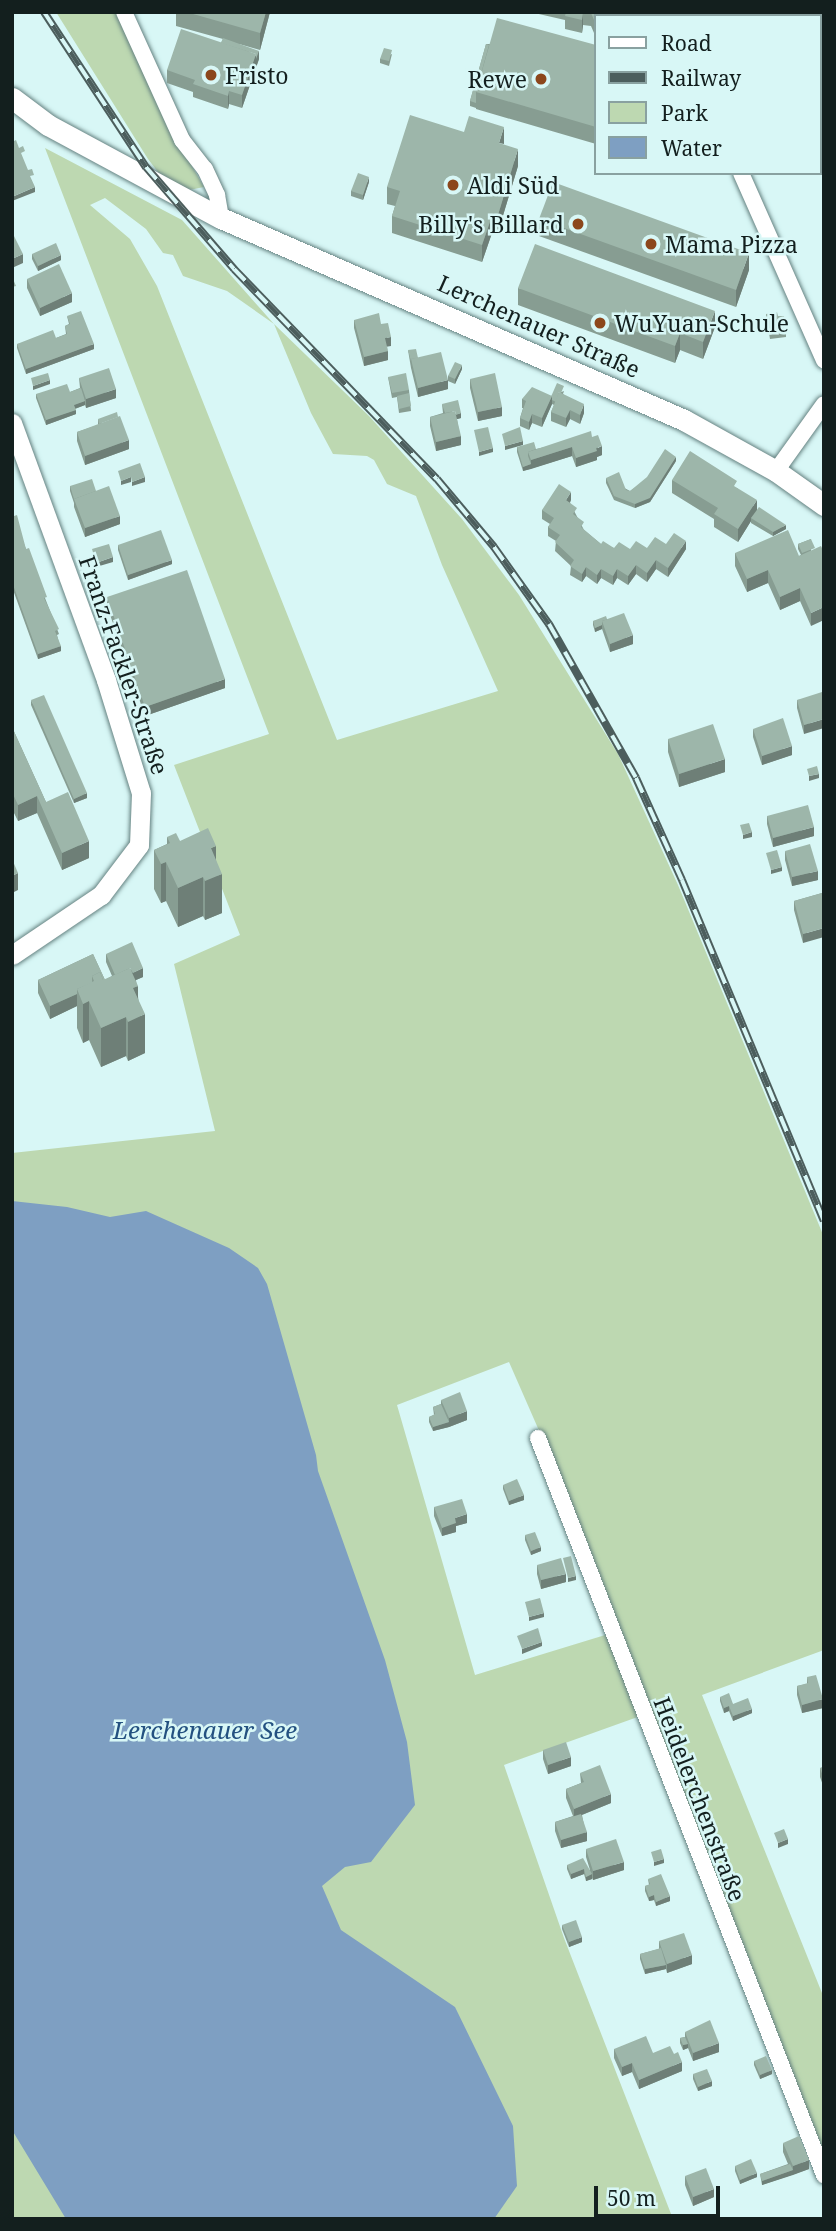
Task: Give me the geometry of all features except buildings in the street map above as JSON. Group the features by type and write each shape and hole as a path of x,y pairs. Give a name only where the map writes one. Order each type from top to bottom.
{"main road":[{"name":"Lerchenauer Straße","path":"12,98 48,125 221,218 622,390 684,420 776,471 824,505"}],"street":[{"path":"124,12 182,140 205,169 217,195 221,218"},
{"path":"742,175 824,360"},
{"path":"776,471 824,404"},
{"name":"Franz-Fackler-Straße","path":"12,423 106,680 141,793 139,845 101,895 12,955"},
{"name":"Heidelerchenstraße","path":"538,1438 824,2175"}],"green space":[{"path":"56,12 129,12 174,135 204,187 174,193 148,159"},
{"path":"45,148 182,220 274,324 369,416 462,519 519,595 618,754 678,885 824,1237 824,1650 702,1695 824,1998 824,2159 646,1714 504,1765 564,1938 673,2219 12,2219 12,1153 215,1131 174,964 240,935 174,765 269,734","holes":["105,198 146,229 163,253 173,255 183,276 227,291 274,324 311,413 333,454 367,456 374,460 387,484 416,496 442,565 498,691 337,740 157,286 130,239 90,205","509,1362 551,1458 615,1632 475,1675 397,1405"]}],"water":[{"name":"Lerchenauer See","path":"12,1201 67,1207 110,1217 146,1211 229,1248 258,1268 267,1284 316,1455 318,1471 385,1660 407,1742 415,1805 371,1862 345,1867 322,1886 341,1930 455,2007 513,2126 517,2186 494,2219 66,2219 12,2130"}],"railway":[{"path":"44,12 146,167 234,269 437,479 494,547 549,624 636,778 682,880 824,1221"}],"place":[{"name":"Fristo","path":"211,75"},
{"name":"Rewe","path":"541,79"},
{"name":"Aldi Süd","path":"453,185"},
{"name":"Billy's Billard","path":"578,224"},
{"name":"Mama Pizza","path":"651,244"},
{"name":"WuYuan-Schule","path":"600,323"}]}
